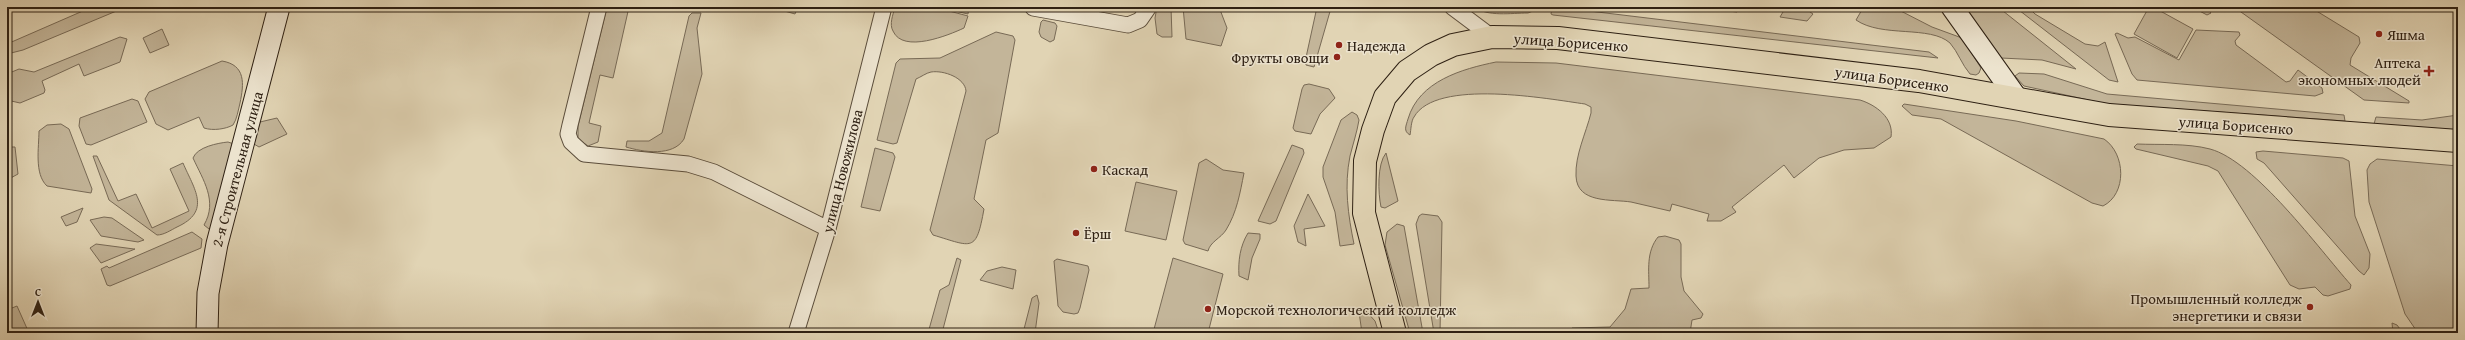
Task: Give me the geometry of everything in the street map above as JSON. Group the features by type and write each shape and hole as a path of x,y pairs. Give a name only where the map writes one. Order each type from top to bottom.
{"main road":[{"name":"улица Борисенко","path":"1395,333 1364,213 1365,161 1372,130 1385,97 1407,71 1431,55 1453,45 1492,37 1566,39 1919,81 2016,97 2109,115 2458,141"}],"street":[{"name":"2-я Строительная улица","path":"207,333 208,293 217,244 280,7"},
{"path":"599,7 569,130 571,142 577,150 592,156 688,164 714,172 828,229"},
{"name":"улица Новожилова","path":"796,333 828,229 884,7"},
{"path":"1033,8 1128,25 1140,20 1149,7"},
{"path":"1452,7 1492,37"},
{"path":"1952,7 2016,97"}],"shaded area":[{"path":"92,7 126,7 23,50 7,54 7,44"},
{"path":"607,7 629,7 613,78 600,75 589,123 601,126 598,142 588,146 578,139 578,126"},
{"path":"779,7 798,7 795,14 781,10"},
{"path":"895,7 934,7 968,16 964,28 957,31 927,41 906,41 898,38 891,25"},
{"path":"937,7 969,7 968,14"},
{"path":"1157,7 1171,7 1172,37 1162,37 1157,34 1155,18"},
{"path":"1183,7 1219,7 1227,28 1221,46 1186,39"},
{"path":"1317,7 1331,8 1314,67 1306,65 1305,62"},
{"path":"1474,7 1535,7 1533,11 1528,13 1500,14 1486,12"},
{"path":"1556,7 1929,52 1938,58 1551,14 1552,8"},
{"path":"1693,7 1740,7 1737,12"},
{"path":"1786,7 1803,7 1813,14 1807,21 1780,17"},
{"path":"1888,7 1893,7 1932,27 1962,38 1981,68 1979,73 1976,75 1970,74 1950,43 1941,38 1931,34 1879,29 1856,20 1863,8 1881,10"},
{"path":"1963,7 1998,7 2076,69 2042,60 2001,58"},
{"path":"2015,7 2028,7 2035,14 2085,44 2098,46 2105,42 2118,82 2109,80"},
{"path":"2149,7 2153,7 2193,29 2177,58 2134,34"},
{"path":"2192,7 2206,7 2211,13 2207,15"},
{"path":"2234,7 2310,7 2359,37 2360,43 2351,58 2350,65 2409,101 2409,103 2364,100"},
{"path":"692,13 701,13 697,28 702,74 684,139 673,149 665,151 657,152 626,147 627,141 649,141 662,133 689,16"},
{"path":"1043,20 1055,23 1057,26 1054,40 1050,42 1041,37 1039,32 1041,22"},
{"path":"162,29 169,45 150,53 143,38"},
{"path":"2196,30 2239,32 2240,35 2235,41 2236,45 2286,82 2290,81 2298,70 2322,88 2323,93 2315,96 2137,80 2132,74 2115,34 2117,33 2128,38 2135,37 2179,60"},
{"path":"996,32 1013,36 1015,40 998,133 986,140 974,199 984,209 981,223 975,240 965,244 933,235 930,230 966,91 962,82 953,76 942,72 929,73 916,79 897,143 893,144 877,140 896,63 900,59 940,58"},
{"path":"120,37 127,39 120,62 84,76 79,64 42,81 45,90 44,93 20,103 7,100 7,74 19,69 34,72"},
{"path":"222,61 230,63 236,67 242,76 241,96 236,120 233,125 227,128 208,129 204,128 199,117 168,130 156,124 145,99 149,92"},
{"path":"1496,62 1556,63 1860,100 1872,105 1883,113 1890,124 1891,137 1874,148 1844,150 1819,158 1794,178 1784,165 1732,207 1736,212 1721,221 1707,221 1709,214 1672,204 1670,211 1631,202 1597,198 1589,196 1582,191 1578,185 1576,168 1579,152 1591,113 1591,107 1585,104 1546,98 1494,94 1468,94 1445,98 1426,105 1414,117 1410,135 1406,132 1406,124 1414,106 1422,95 1432,86 1456,73"},
{"path":"2019,73 2044,74 2107,94 2344,115 2345,121 2107,104 2024,86 2015,76"},
{"path":"1309,84 1329,89 1335,98 1320,114 1311,134 1295,131 1293,128 1302,89 1304,85"},
{"path":"132,99 138,101 147,122 91,145 86,144 79,126 80,118"},
{"path":"1904,104 2016,121 2104,139 2111,146 2120,164 2120,183 2111,200 2103,206 2092,203 1941,119 1912,115 1902,106"},
{"path":"1352,112 1357,115 1359,120 1350,156 1347,178 1350,222 1354,244 1340,246 1335,212 1323,177 1323,167 1341,120"},
{"path":"2458,115 2458,130 2374,124 2376,117 2422,120"},
{"path":"277,118 287,134 259,147 254,144 260,122"},
{"path":"61,124 69,129 92,189 91,193 47,186 40,175 38,160 39,131 47,125"},
{"path":"7,132 9,147 15,147 18,174 7,180"},
{"path":"228,142 234,144 209,229 204,225 210,208 208,191 193,158 195,154 203,148"},
{"path":"2137,144 2201,147 2210,149 2228,157 2247,170 2285,208 2351,285 2350,289 2328,296 2323,295 2315,287 2299,289 2290,285 2218,171 2208,166 2136,149 2134,147"},
{"path":"1292,145 1303,149 1304,153 1276,221 1270,224 1258,221"},
{"path":"875,148 893,153 895,157 880,211 861,207"},
{"path":"2263,151 2343,158 2349,161 2355,216 2370,254 2369,268 2364,275 2264,163 2257,159 2256,152"},
{"path":"1386,153 1398,201 1385,208 1381,207 1379,179 1381,164"},
{"path":"93,156 97,156 118,201 136,194 152,228 189,211 170,169 183,163 192,182 197,199 197,207 194,214 188,221 165,233 157,235 109,200"},
{"path":"1206,159 1223,170 1244,173 1238,202 1230,223 1224,233 1211,245 1208,251 1185,244 1183,240 1199,163"},
{"path":"2377,159 2458,166 2458,333 2418,333 2405,314 2369,202 2367,170 2370,164"},
{"path":"1136,182 1177,191 1166,240 1125,231"},
{"path":"1308,194 1325,226 1304,229 1306,246 1298,242 1294,226"},
{"path":"83,208 77,222 66,226 61,217"},
{"path":"1422,214 1438,216 1442,222 1440,333 1434,333 1416,224 1419,216"},
{"path":"104,217 112,218 144,240 138,242 101,236 90,220"},
{"path":"1397,224 1404,226 1423,333 1410,333 1385,245 1387,232"},
{"path":"192,232 202,239 201,248 110,286 107,285 101,269 107,266 109,268"},
{"path":"1248,233 1260,234 1260,239 1252,258 1248,280 1239,276 1239,259 1241,248"},
{"path":"1665,236 1679,240 1681,244 1681,277 1684,291 1703,314 1701,318 1692,320 1690,333 1572,333 1572,328 1610,327 1625,309 1631,289 1649,288 1650,255 1654,243 1658,237"},
{"path":"96,244 135,249 101,263 90,248"},
{"path":"957,258 961,260 942,333 928,333 940,290 949,285"},
{"path":"1173,258 1223,274 1208,333 1153,333"},
{"path":"1057,259 1088,266 1089,270 1078,313 1074,314 1063,312 1058,306 1054,261"},
{"path":"1002,267 1016,270 1013,289 980,280 987,271"},
{"path":"1037,295 1039,303 1035,333 1023,333 1032,298"},
{"path":"17,306 29,333 7,333 7,310"},
{"path":"1366,311 1375,321 1379,333 1362,333 1359,312"},
{"path":"2392,323 2397,325 2403,333 2393,333"}],"place":[{"name":"Яшма","path":"2379,34"},
{"name":"Надежда","path":"1339,45"},
{"name":"Фрукты овощи","path":"1337,57"},
{"name":"Аптека экономных людей","path":"2429,71"},
{"name":"Каскад","path":"1094,169"},
{"name":"Ёрш","path":"1076,233"},
{"name":"Промышленный колледж энергетики и связи","path":"2310,307"},
{"name":"Морской технологический колледж","path":"1208,309"}]}
